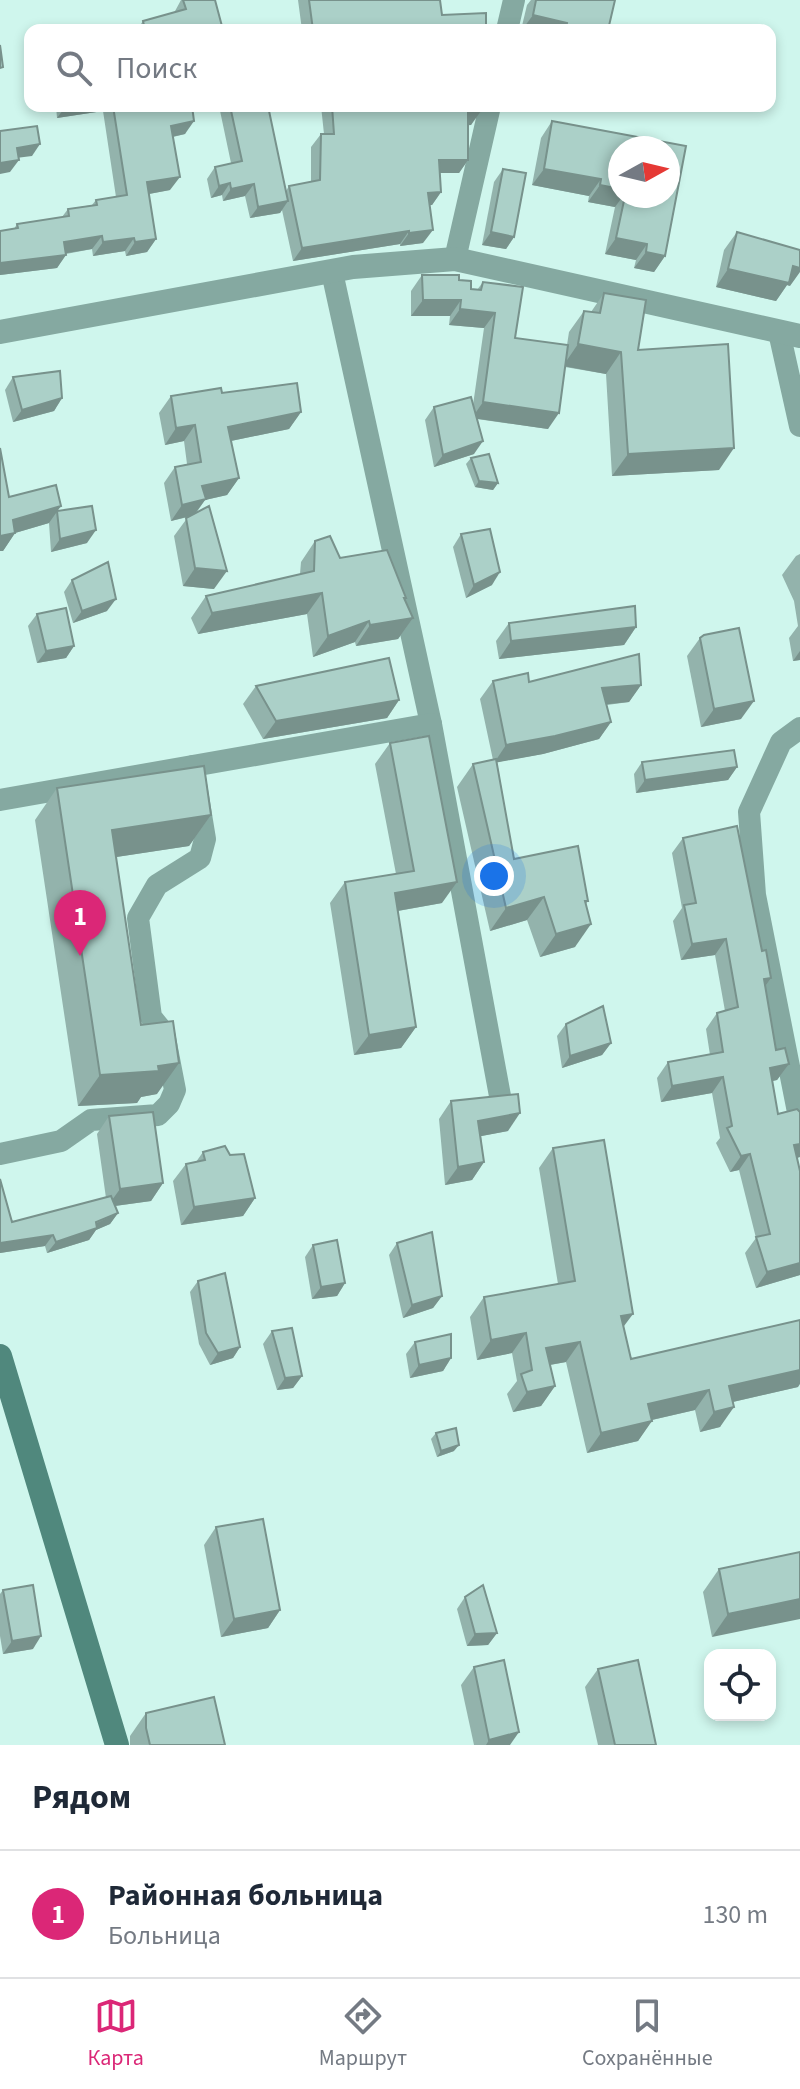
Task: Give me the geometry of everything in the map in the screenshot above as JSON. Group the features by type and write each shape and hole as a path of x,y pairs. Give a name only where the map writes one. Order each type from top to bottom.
{"main road":[{"path":"0,1356 117,1745"}],"street":[{"path":"508,24 514,0"},
{"path":"455,259 489,112"},
{"path":"0,332 353,267 455,259 790,334 800,426"},
{"path":"332,272 431,724 500,1096"},
{"path":"0,800 431,724"},
{"path":"800,728 781,742 749,812 755,895 800,1122"},
{"path":"0,1154 61,1141 91,1120 158,1115 169,1104 175,1090 164,1033 151,1017 138,918 157,885 200,858 205,839 193,766"}],"building":[{"path":"183,0 215,0 221,24 144,24 143,21 186,9"},
{"path":"309,0 440,0 442,15 486,13 486,24 312,24"},
{"path":"536,0 615,0 609,24 567,24 533,15"},
{"path":"114,112 193,112 194,121 171,126 180,177 147,182 156,239 103,242 102,236 64,242 66,255 0,263 0,231 18,228 17,224 69,216 68,209 97,205 96,200 127,195"},
{"path":"231,112 269,112 288,201 258,207 254,184 231,189 230,183 219,186 215,167 242,161"},
{"path":"332,112 468,112 468,160 439,160 441,192 428,193 433,230 302,248 289,186 320,180 321,134 334,134"},
{"path":"552,121 632,136 608,136 608,187 600,185 601,179 544,169"},
{"path":"37,126 40,144 17,148 19,160 0,163 0,131"},
{"path":"680,145 686,146 680,177"},
{"path":"503,169 526,173 514,237 491,232"},
{"path":"622,208 674,208 665,256 646,252 647,244 616,238"},
{"path":"737,232 800,250 800,268 793,266 789,283 728,269"},
{"path":"422,275 459,275 459,280 471,281 471,289 481,290 483,282 523,287 515,338 568,345 559,413 483,402 495,313 460,309 461,300 423,300"},
{"path":"604,293 646,300 638,350 728,344 734,448 628,454 621,352 578,344 584,311 600,313"},
{"path":"60,371 62,398 22,410 13,377"},
{"path":"297,383 301,412 228,427 239,478 202,486 206,499 182,505 175,467 201,462 195,425 176,428 171,396 221,388 222,393"},
{"path":"471,397 483,441 443,455 434,407"},
{"path":"0,448 9,497 56,485 61,506 13,520 15,533 0,536"},
{"path":"489,454 498,483 479,481 471,458"},
{"path":"92,506 96,530 60,539 57,511"},
{"path":"209,506 227,571 195,568 186,518"},
{"path":"490,529 500,572 474,585 461,534"},
{"path":"330,536 340,558 387,550 413,618 370,625 369,621 328,636 322,593 212,613 206,596 314,571 315,541"},
{"path":"108,562 116,599 82,611 72,580"},
{"path":"635,606 636,627 511,641 509,623"},
{"path":"66,608 74,646 46,651 37,614"},
{"path":"739,628 754,701 714,709 700,638"},
{"path":"639,654 641,685 602,688 611,722 506,745 493,681 528,673 529,682"},
{"path":"389,658 399,700 276,721 256,686"},
{"path":"429,736 457,882 395,893 416,1027 369,1035 345,882 414,871 390,743"},
{"path":"734,750 737,767 645,780 642,762"},
{"path":"496,759 514,859 578,846 591,924 556,934 544,897 506,908 473,764"},
{"path":"204,766 211,815 112,830 141,1025 173,1021 179,1063 158,1066 159,1071 100,1075 57,788"},
{"path":"737,826 762,951 766,950 771,978 764,979 776,1050 785,1048 789,1064 770,1068 778,1114 797,1109 800,1112 800,1144 794,1145 800,1171 800,1263 767,1272 756,1237 770,1234 750,1154 741,1156 727,1128 732,1126 723,1077 672,1086 668,1062 723,1052 717,1013 738,1007 726,939 692,944 684,905 696,903 683,838"},
{"path":"603,1006 611,1043 570,1056 566,1024"},
{"path":"518,1094 520,1113 478,1121 484,1162 458,1167 451,1101"},
{"path":"153,1112 163,1183 120,1189 109,1116"},
{"path":"604,1140 633,1314 621,1316 631,1359 800,1320 800,1370 729,1386 734,1407 714,1412 709,1390 648,1404 652,1421 601,1433 580,1342 546,1348 555,1386 527,1392 521,1374 532,1370 526,1333 491,1340 484,1297 575,1281 553,1148"},
{"path":"225,1146 230,1155 244,1154 255,1198 194,1207 186,1164 205,1160 203,1152"},
{"path":"0,1179 12,1222 111,1196 118,1213 96,1222 97,1228 56,1242 53,1235 0,1243"},
{"path":"432,1232 442,1296 412,1305 397,1243"},
{"path":"337,1240 345,1283 321,1287 313,1245"},
{"path":"225,1273 240,1347 218,1353 206,1333 198,1281"},
{"path":"292,1328 302,1376 285,1378 272,1331"},
{"path":"451,1334 451,1358 419,1365 415,1342"},
{"path":"456,1428 459,1445 441,1451 436,1433"},
{"path":"263,1519 280,1610 234,1619 216,1527"},
{"path":"800,1552 800,1599 728,1614 719,1569"},
{"path":"33,1585 41,1636 12,1641 3,1590"},
{"path":"483,1585 497,1633 475,1634 465,1597"},
{"path":"504,1660 519,1732 489,1740 474,1667"},
{"path":"638,1660 656,1745 615,1745 598,1669"},
{"path":"214,1697 225,1745 150,1745 146,1713"}],"place":[{"name":"Районная больница","path":"80,956"}]}
